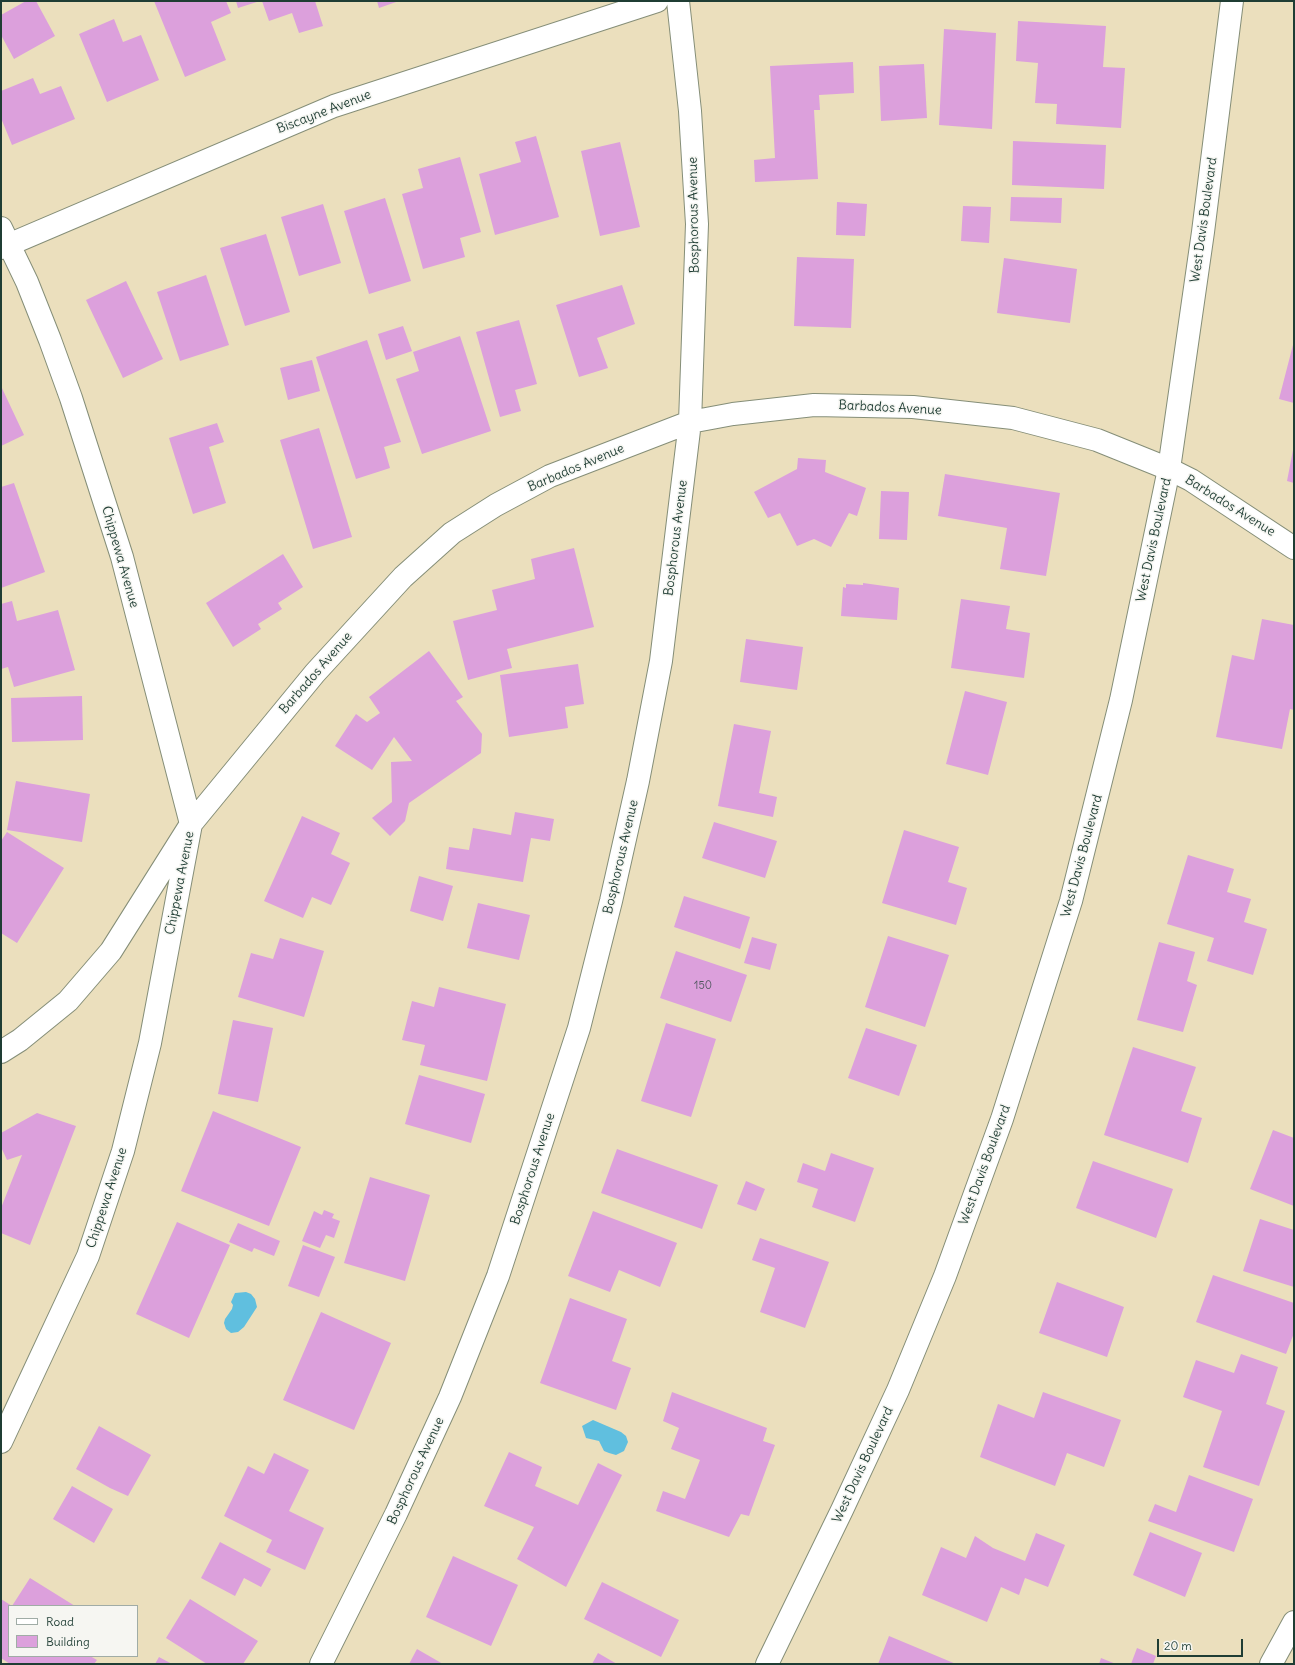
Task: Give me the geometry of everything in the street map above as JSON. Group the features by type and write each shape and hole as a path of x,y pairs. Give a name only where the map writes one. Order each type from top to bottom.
{"street":[{"name":"Biscayne Avenue","path":"4,240 334,106 657,1"},
{"name":"Bosphorous Avenue","path":"321,1664 396,1514 450,1397 498,1276 579,1028 611,901 638,781 661,661 690,422 697,224 690,111 678,1"},
{"name":"West Davis Boulevard","path":"767,1664 842,1510 898,1390 945,1276 1002,1119 1071,901 1121,700 1169,469 1203,232 1232,1"},
{"name":"Chippewa Avenue","path":"1,1442 88,1256 123,1151 150,1042 191,824 122,558 71,398 27,282 4,240"},
{"name":"Barbados Avenue","path":"1,1052 20,1040 68,1001 111,951 191,824 315,673 403,577 452,533 496,505 550,476 690,422 733,414 814,405 913,407 1013,418 1097,440 1169,469 1191,480 1294,548"},
{"path":"1271,1664 1294,1622"}],"water":[{"path":"246,1292 251,1294 255,1299 257,1307 244,1327 238,1332 231,1333 226,1329 224,1323 232,1309 233,1305 231,1302 235,1293"},
{"path":"593,1420 621,1432 626,1436 628,1442 624,1451 616,1455 609,1453 604,1451 599,1441 586,1438 582,1426"}],"building":[{"path":"26,1 36,1 55,36 14,59 1,35 1,15"},
{"path":"154,1 226,1 231,13 211,22 226,60 185,77"},
{"path":"236,1 260,1 238,8"},
{"path":"262,1 315,1 323,26 299,33 292,13 269,21"},
{"path":"377,1 399,1 379,8"},
{"path":"114,19 123,42 141,35 159,80 107,102 79,34"},
{"path":"1018,21 1106,26 1103,67 1125,68 1121,128 1056,124 1057,104 1035,103 1038,63 1016,61"},
{"path":"944,29 996,33 992,129 939,125"},
{"path":"853,62 854,93 819,95 820,110 814,110 818,179 755,182 754,160 775,158 770,66"},
{"path":"924,64 927,118 881,121 879,66"},
{"path":"33,78 40,94 61,86 75,119 12,145 1,118 1,91"},
{"path":"536,136 559,217 495,235 479,174 521,162 515,142"},
{"path":"1013,141 1106,145 1104,189 1012,185"},
{"path":"620,142 640,227 600,236 581,151"},
{"path":"460,157 481,232 460,238 465,257 423,269 402,194 423,188 418,169"},
{"path":"1011,197 1062,198 1061,223 1010,221"},
{"path":"385,198 411,281 369,294 344,211"},
{"path":"837,202 867,204 865,236 836,235"},
{"path":"323,204 341,263 299,276 281,217"},
{"path":"963,206 991,207 989,243 961,241"},
{"path":"266,234 290,312 245,326 220,248"},
{"path":"797,257 854,259 851,328 794,326"},
{"path":"1004,258 1077,269 1070,323 997,313"},
{"path":"206,275 229,345 180,361 157,292"},
{"path":"126,281 163,359 123,378 86,300"},
{"path":"622,285 635,324 597,338 608,368 579,377 556,305"},
{"path":"519,320 537,384 515,390 521,411 500,417 476,332"},
{"path":"403,326 412,351 386,360 378,334"},
{"path":"460,336 491,431 422,454 396,379 419,371 413,352"},
{"path":"367,340 401,442 384,447 390,468 356,479 316,357"},
{"path":"1294,341 1294,403 1279,399"},
{"path":"312,360 320,391 288,400 280,368"},
{"path":"1,386 24,435 1,446"},
{"path":"217,423 224,442 209,447 226,503 193,514 169,438"},
{"path":"319,428 352,537 313,549 280,440"},
{"path":"1294,450 1294,483 1287,481"},
{"path":"798,458 826,460 825,472 866,488 857,516 849,513 831,547 814,539 797,546 780,513 768,518 754,492 797,469"},
{"path":"945,474 1060,493 1046,576 1000,569 1007,528 938,516"},
{"path":"14,483 45,572 1,588 1,487"},
{"path":"881,491 909,492 907,540 879,539"},
{"path":"574,548 594,627 507,649 512,668 468,680 453,621 497,610 492,590 535,579 531,559"},
{"path":"283,554 303,587 278,603 282,609 258,624 261,629 233,647 206,603"},
{"path":"863,583 899,588 897,620 841,616 843,587 846,588 846,584 863,585"},
{"path":"961,599 1010,606 1006,629 1030,633 1024,678 951,668"},
{"path":"12,601 17,621 58,610 75,670 14,687 8,667 1,669 1,604"},
{"path":"1262,619 1294,625 1294,710 1290,709 1282,749 1216,737 1232,655 1254,660"},
{"path":"746,639 803,647 797,690 740,682"},
{"path":"429,651 463,697 456,701 482,734 481,753 409,803 405,821 390,836 372,818 392,802 391,762 412,761 394,737 372,770 335,746 356,714 367,722 380,713 369,697"},
{"path":"578,664 584,704 565,707 568,728 509,737 500,675"},
{"path":"965,691 1007,702 988,775 946,764"},
{"path":"82,696 83,740 12,742 11,698"},
{"path":"734,724 771,731 759,793 777,797 773,817 718,806"},
{"path":"16,781 90,794 82,842 7,830"},
{"path":"515,812 554,819 550,841 531,838 523,882 446,869 449,847 469,850 473,828 511,835"},
{"path":"302,816 340,833 331,854 350,863 331,905 312,897 303,918 264,901"},
{"path":"714,822 777,841 765,878 702,858"},
{"path":"904,830 959,847 948,882 967,888 956,925 882,903"},
{"path":"7,832 64,868 17,943 1,933 1,841"},
{"path":"1188,855 1234,869 1227,892 1251,899 1244,922 1267,929 1253,975 1207,961 1214,938 1167,924"},
{"path":"419,876 453,886 443,921 410,911"},
{"path":"684,896 750,917 740,949 674,927"},
{"path":"478,903 530,915 519,960 467,948"},
{"path":"888,936 949,955 925,1027 865,1007"},
{"path":"752,937 777,944 770,970 744,963"},
{"path":"280,938 324,951 304,1017 238,997 251,953 273,959"},
{"path":"1159,942 1195,952 1187,981 1197,985 1183,1032 1137,1020"},
{"path":"676,951 747,975 731,1022 660,998"},
{"path":"439,987 506,1004 487,1081 420,1065 425,1045 402,1040 412,1001 434,1007"},
{"path":"233,1020 273,1028 258,1102 218,1094"},
{"path":"666,1023 716,1039 691,1117 641,1101"},
{"path":"866,1028 917,1045 899,1096 848,1078"},
{"path":"1133,1047 1196,1067 1181,1111 1202,1118 1188,1163 1104,1135"},
{"path":"419,1075 485,1094 471,1143 405,1124"},
{"path":"213,1111 301,1147 269,1226 181,1191"},
{"path":"37,1113 76,1126 30,1245 1,1233 1,1208 22,1155 7,1160 1,1147 1,1133"},
{"path":"1273,1130 1294,1138 1294,1206 1250,1189"},
{"path":"617,1149 718,1185 702,1229 601,1193"},
{"path":"831,1153 874,1168 855,1222 812,1207 818,1189 797,1182 803,1163 825,1171"},
{"path":"1093,1161 1173,1189 1156,1238 1076,1208"},
{"path":"370,1177 430,1195 405,1281 344,1263"},
{"path":"746,1181 765,1189 756,1211 737,1204"},
{"path":"324,1210 334,1214 332,1218 340,1221 334,1238 326,1235 320,1248 302,1241 314,1211 322,1215"},
{"path":"593,1211 677,1243 660,1287 619,1270 610,1292 568,1276"},
{"path":"1260,1219 1294,1230 1294,1287 1243,1271"},
{"path":"177,1222 230,1245 189,1338 136,1314"},
{"path":"238,1223 280,1241 274,1256 254,1248 252,1252 229,1242"},
{"path":"760,1238 829,1262 805,1328 760,1312 775,1268 752,1260"},
{"path":"303,1245 335,1257 319,1297 288,1286"},
{"path":"1213,1275 1294,1303 1294,1333 1286,1354 1196,1322"},
{"path":"1057,1282 1124,1307 1107,1357 1039,1333"},
{"path":"570,1298 627,1319 612,1361 631,1368 616,1410 540,1383"},
{"path":"321,1312 391,1343 354,1430 283,1400"},
{"path":"1241,1354 1278,1367 1266,1404 1285,1411 1259,1486 1203,1467 1222,1411 1183,1397 1196,1360 1234,1373"},
{"path":"672,1392 767,1428 763,1441 775,1445 749,1516 741,1514 729,1537 656,1511 663,1491 685,1499 700,1460 671,1449 679,1428 663,1421"},
{"path":"1043,1392 1121,1420 1104,1467 1067,1453 1055,1486 980,1457 998,1404 1034,1418"},
{"path":"99,1426 151,1455 128,1496 76,1469"},
{"path":"509,1452 542,1467 535,1486 578,1505 598,1463 622,1475 566,1587 517,1559 534,1527 484,1506"},
{"path":"274,1453 309,1470 289,1511 324,1528 305,1570 266,1552 272,1540 224,1516 248,1466 264,1474"},
{"path":"1189,1475 1253,1499 1234,1552 1148,1521 1155,1504 1176,1512"},
{"path":"72,1486 113,1509 94,1543 53,1519"},
{"path":"1150,1532 1202,1553 1185,1597 1133,1575"},
{"path":"1036,1533 1065,1545 1048,1587 1025,1578 1019,1595 1001,1587 987,1622 922,1595 941,1547 966,1558 975,1536 993,1548 1025,1561"},
{"path":"220,1542 271,1569 261,1587 244,1578 235,1596 201,1578"},
{"path":"453,1556 518,1585 491,1646 426,1617"},
{"path":"30,1578 73,1605 13,1605"},
{"path":"602,1582 679,1620 661,1657 584,1619"},
{"path":"1,1599 10,1605 8,1605 8,1657 92,1657 97,1660 94,1664 10,1664 1,1658"},
{"path":"190,1599 258,1641 243,1664 207,1664 166,1638"},
{"path":"889,1636 956,1664 878,1664"},
{"path":"1137,1648 1156,1656 1153,1664 1131,1664"},
{"path":"417,1649 443,1664 409,1664"},
{"path":"598,1653 617,1664 592,1664"},
{"path":"159,1657 172,1664 155,1664"},
{"path":"1101,1658 1116,1664 1099,1664"}]}
